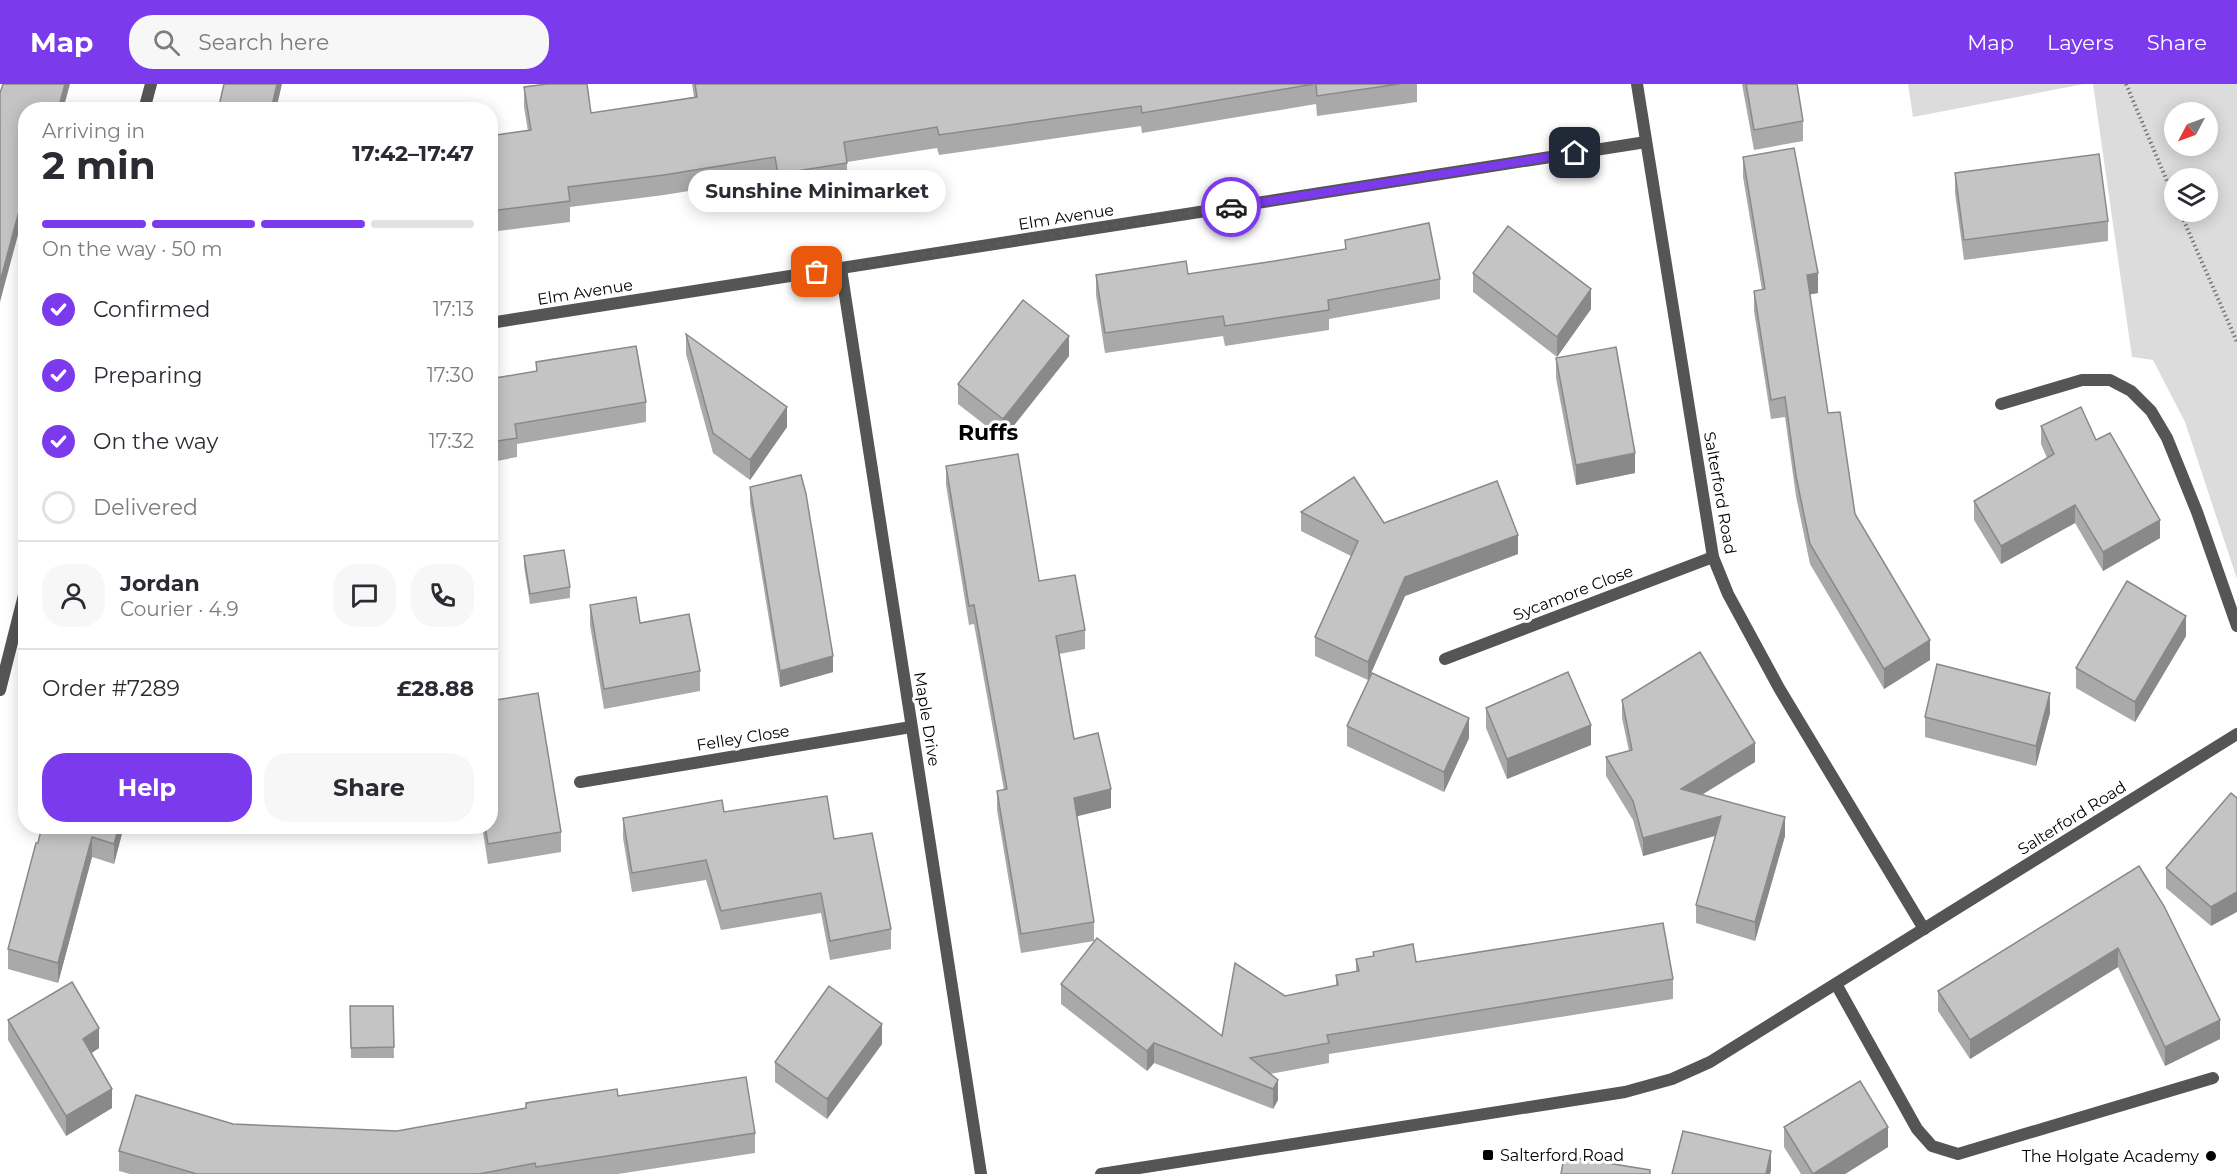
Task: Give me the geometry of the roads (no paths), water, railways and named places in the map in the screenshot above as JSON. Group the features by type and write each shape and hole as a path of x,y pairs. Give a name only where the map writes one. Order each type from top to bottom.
{"street":[{"path":"146,102 151,84"},
{"name":"Salterford Road","path":"1637,84 1713,557 1728,594 1779,688 1924,929"},
{"name":"Elm Avenue","path":"498,322 1646,142"},
{"name":"Maple Drive","path":"841,268 981,1174"},
{"path":"2001,404 2082,380 2110,380 2131,391 2151,411 2167,438 2197,512 2237,626"},
{"name":"Sycamore Close","path":"1445,659 1713,557"},
{"path":"0,690 18,619"},
{"name":"Felley Close","path":"580,782 911,727"},
{"name":"Salterford Road","path":"1101,1174 1624,1092 1672,1079 1710,1062 2237,734"},
{"path":"1836,984 1917,1129 1932,1146 1958,1154 2213,1078"}],"place":[{"name":"Sunshine Minimarket","path":"817,272"},
{"name":"Salterford Road","path":"1488,1155"},
{"name":"The Holgate Academy","path":"2211,1156"}],"district":[{"name":"Ruffs","path":"988,432"}]}
